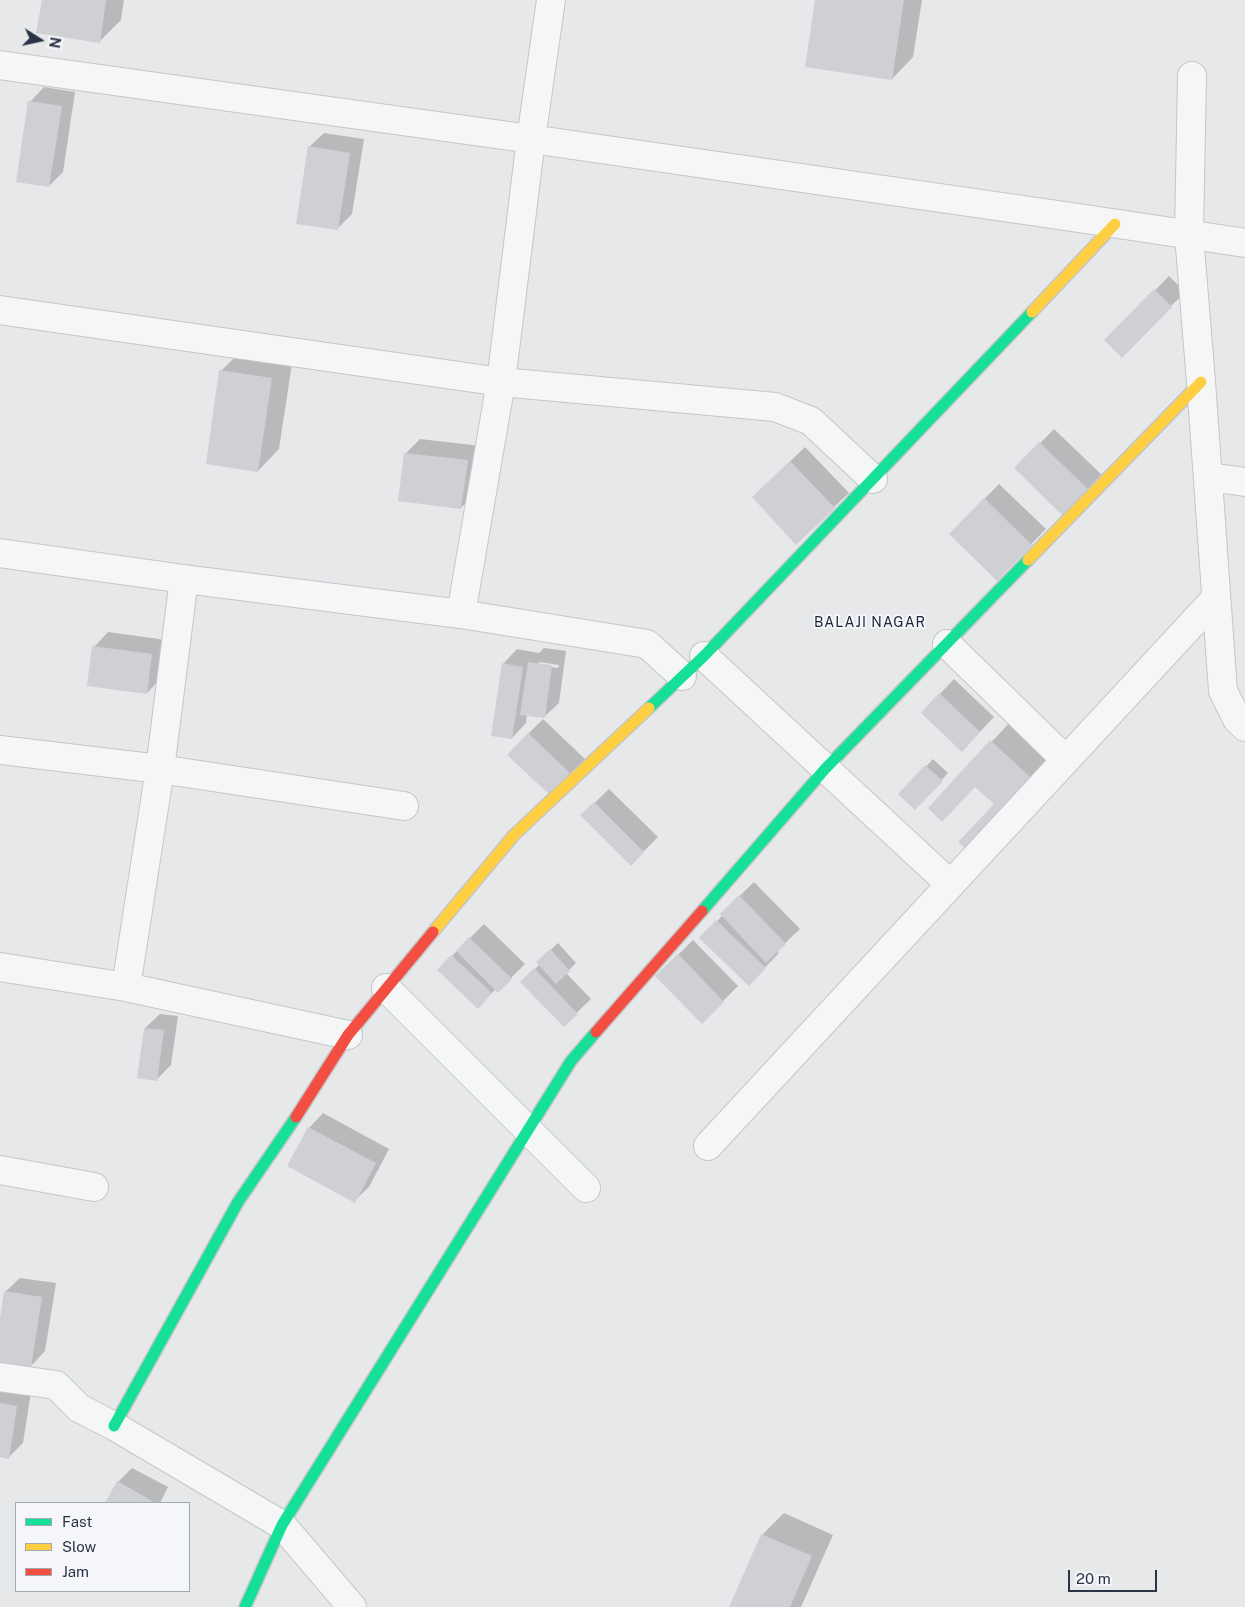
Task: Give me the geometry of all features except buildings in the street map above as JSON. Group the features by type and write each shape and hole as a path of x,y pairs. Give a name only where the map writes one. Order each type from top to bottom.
{"street":[{"path":"461,614 501,382 531,139 551,0"},
{"path":"0,65 531,139 1245,243"},
{"path":"1192,76 1189,235 1223,692 1237,719 1245,728"},
{"path":"114,1426 238,1202 288,1129 348,1035 386,988 514,836 704,656 1115,224"},
{"path":"0,310 501,382 774,407 812,421 873,480"},
{"path":"245,1607 282,1525 571,1061 825,769 1201,382"},
{"path":"1208,476 1245,482"},
{"path":"0,553 184,579 461,614 647,644 682,676"},
{"path":"126,987 160,769 184,579"},
{"path":"708,1146 1216,598"},
{"path":"947,644 1066,760"},
{"path":"704,656 950,884"},
{"path":"0,750 160,769 404,806"},
{"path":"0,967 126,987 348,1035"},
{"path":"386,988 586,1188"},
{"path":"0,1170 94,1187"},
{"path":"0,1377 56,1385 79,1408 114,1426 282,1525 352,1607"}],"traffic: fast":[{"path":"649,708 704,656 1032,312"},
{"path":"702,911 825,769 1028,560"},
{"path":"245,1607 282,1525 571,1061 596,1032"},
{"path":"114,1426 238,1202 296,1117"}],"traffic: slow":[{"path":"1032,312 1115,224"},
{"path":"1028,560 1201,382"},
{"path":"433,932 514,835 649,708"}],"traffic: jam":[{"path":"596,1032 702,911"},
{"path":"296,1117 348,1035 433,932"}],"district":[{"name":"BALAJI NAGAR","path":"870,623"}]}
